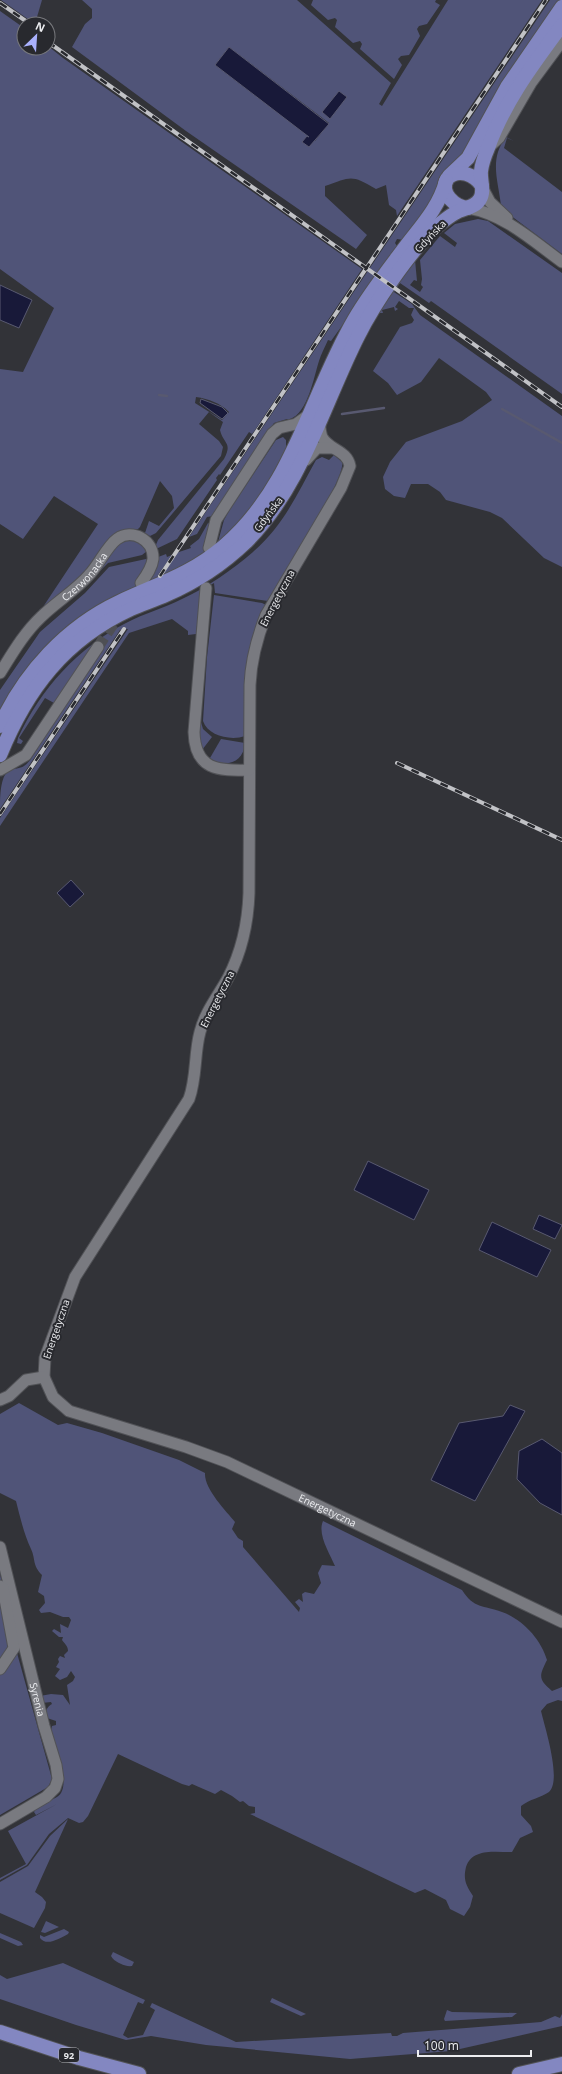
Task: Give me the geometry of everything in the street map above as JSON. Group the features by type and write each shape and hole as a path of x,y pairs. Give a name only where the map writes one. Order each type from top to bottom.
{"main road":[{"name":"Gdyńska","path":"0,756 7,739 31,694 47,672 65,653 87,635 109,620 133,608 177,590 222,562 247,540 280,500 295,472 314,418 355,319 379,282 437,205 447,179 468,158 507,87 562,7"},
{"path":"482,186 477,180 469,175 457,173 447,179 445,188 451,200 460,206 468,208 479,200 482,186 481,168 486,150 509,102 562,25"},
{"name":"Gdyńska","path":"0,726 16,696 31,674 68,635 113,605 163,584 193,569 216,553 255,515 270,493 295,447 314,418 358,336 401,270 436,227 454,214 468,208"},
{"name":"92","path":"0,2032 79,2058 139,2074"},
{"path":"519,2074 562,2064"}],"street":[{"path":"486,150 499,138 531,83 562,41"},
{"path":"482,186 490,202 519,230 562,262"},
{"path":"468,208 488,213 519,230"},
{"path":"209,548 213,528 222,509 272,434 282,428 314,418"},
{"name":"Energetyczna","path":"314,418 322,436 332,448 347,458 350,466 348,474 269,610 254,650 250,679 247,926 239,954 210,1008 200,1033 195,1080 189,1099 75,1277 46,1353 44,1377 52,1398 69,1411 186,1447 227,1462 562,1622"},
{"path":"282,428 290,432 293,436 295,447"},
{"path":"295,472 315,449 332,448"},
{"name":"Czerwonacka","path":"0,673 23,638 36,622 79,586 98,566 113,543 121,537 138,536 144,540 152,550 152,563 141,583"},
{"path":"206,588 194,732 196,748 203,761 213,768 228,771 249,770"},
{"path":"0,770 20,759 27,753 98,647"},
{"path":"7,739 8,750 20,759"},
{"path":"0,1400 9,1396 26,1380 44,1377"},
{"name":"Syrenia","path":"0,1547 4,1586 56,1765 58,1779 55,1788 46,1797 0,1824"},
{"path":"0,1669 14,1648 4,1586"}],"shaded area":[{"path":"1,0 42,0 37,16 24,16"},
{"path":"82,0 297,0 391,83 379,104 382,106 448,0 542,0 397,216 396,210 389,205 386,185 376,189 361,181 351,178 325,186 325,196 367,235 356,249 186,131 72,47 85,24 92,18 92,9","holes":["229,47 329,123 315,141 215,65"]},
{"path":"313,0 436,0 435,2 440,5 427,24 419,26 417,29 420,36 409,55 401,56 398,59 402,65 394,79 360,49 362,44 360,41 353,43 335,27 337,20 335,18 328,20 311,5"},
{"path":"550,0 562,0 521,57 473,141 404,240 397,239 395,243 397,246 375,280 331,341 328,340 320,358 306,402 301,410 290,419 290,421 287,419 274,423 213,516 207,517 197,534 189,537"},
{"path":"0,11 16,22 16,56 56,56 56,52 362,269 255,430 252,434 249,432 220,475 219,474 216,478 217,480 177,539 156,549 155,547 158,540 224,459 227,453 228,449 220,430 223,422 209,412 199,424 219,441 223,447 221,456 156,533 150,536 145,533 149,521 159,526 174,508 172,496 160,481 140,527 138,529 124,530 114,535 91,568 45,608 39,610 43,607 98,524 54,496 23,539 0,524 0,369 23,372 54,308 0,269","holes":["196,397 210,400 229,412 222,420 195,403"]},
{"path":"229,47 329,124 309,147 302,142 307,136 309,137 215,65"},
{"path":"339,91 347,97 330,119 322,112"},
{"path":"506,137 514,141 507,138 504,148 562,192 562,254 502,209 504,207 501,205 496,162 501,145"},
{"path":"478,219 488,221 562,273 562,394 431,301 429,303 400,283 394,292 412,304 420,315 562,416 562,567 544,558 502,518 490,512 446,500 440,492 428,484 411,484 405,498 394,496 385,489 383,477 390,462 406,442 462,421 492,400 486,392 439,358 421,382 397,395 388,383 373,371 400,327 412,323 414,320 411,315 414,308 409,308 399,301 395,307 398,309 395,311 394,307 382,310 383,313 379,313 389,296 415,260 417,281 414,280 410,285 420,292 423,287 421,285 422,279 420,260 440,236 455,247 457,243 444,233 455,224"},
{"path":"0,285 32,300 19,328 0,320"},
{"path":"201,399 222,407 228,413 222,419 200,403"},
{"path":"283,437 286,440 286,450 262,498 220,543 171,575 0,714 0,690 40,632 85,593 109,567 146,559 148,561 166,554 167,557 172,555 158,575 162,576 176,553 191,548 190,546 199,539 208,523 210,524 204,550 218,542 224,520 229,511 276,440"},
{"path":"334,455 342,462 341,472 334,488 312,530 268,601 215,593 214,583 201,590 196,634 188,635 188,631 172,619 129,633 0,826 0,818 128,629 120,630 0,809 2,782 6,773 9,770 22,767 32,758 38,748 36,747 54,703 45,698 19,738 23,741 21,744 17,743 18,738 38,702 63,671 92,644 109,633 133,619 192,594 219,578 245,559 264,542 282,520 316,460 322,457 329,460"},
{"path":"133,540 142,544 147,551 142,555 108,563 82,589 48,617 31,635 0,682 30,634 117,545 124,541"},
{"path":"214,595 262,603 266,605 253,637 247,662 245,736 233,738 215,734 203,721 207,657"},
{"path":"200,719 203,729 212,737 202,750 199,742"},
{"path":"221,739 245,743 244,750 237,759 232,762 221,763 210,758"},
{"path":"71,880 84,894 70,907 57,893"},
{"path":"368,1161 429,1190 414,1220 354,1190"},
{"path":"539,1215 562,1225 555,1239 533,1229"},
{"path":"492,1222 551,1250 537,1277 479,1250"},
{"path":"19,1403 58,1425 67,1423 102,1433 179,1460 205,1473 208,1486 212,1493 235,1522 232,1529 238,1538 243,1541 243,1547 299,1612 300,1608 295,1602 299,1599 303,1602 302,1594 305,1592 314,1594 321,1583 318,1573 322,1565 335,1566 323,1538 323,1521 462,1590 466,1596 479,1606 509,1615 530,1631 540,1645 547,1660 541,1674 542,1680 552,1691 562,1687 562,1701 558,1700 547,1704 541,1711 551,1753 554,1777 553,1786 549,1792 521,1806 521,1815 531,1826 533,1832 520,1838 512,1852 485,1852 473,1857 469,1861 466,1867 465,1879 473,1896 470,1907 464,1916 450,1909 446,1900 425,1889 415,1893 250,1814 255,1813 255,1807 249,1806 243,1801 240,1802 221,1790 215,1794 192,1784 189,1786 182,1784 118,1754 88,1816 83,1822 79,1823 68,1818 49,1834 27,1865 0,1880 0,1878 26,1864 8,1831 57,1804 36,1815 34,1812 38,1807 57,1797 62,1792 62,1766 51,1731 52,1726 56,1725 56,1721 47,1718 46,1716 46,1710 52,1704 51,1702 42,1703 40,1696 51,1694 63,1695 70,1705 67,1685 73,1681 75,1677 71,1671 67,1677 60,1680 55,1676 60,1669 56,1667 59,1662 58,1659 60,1656 65,1658 64,1655 68,1651 67,1646 62,1640 63,1637 59,1637 52,1631 54,1629 61,1633 60,1624 68,1628 71,1620 69,1617 63,1617 50,1612 41,1613 39,1610 45,1603 44,1596 38,1592 42,1575 35,1565 16,1501 0,1493 0,1414"},
{"path":"510,1405 525,1411 475,1501 431,1480 459,1423 503,1416"},
{"path":"542,1439 562,1453 562,1515 540,1503 517,1479 519,1451"},
{"path":"0,1574 17,1653 52,1779 48,1787 0,1815"},
{"path":"68,1819 35,1892 46,1902 45,1908 34,1928 0,1913 0,1882 28,1866 50,1836"},
{"path":"46,1921 59,1927 45,1933 41,1932"},
{"path":"64,1929 69,1932 68,1934 54,1941 46,1942 40,1938 40,1935 44,1937"},
{"path":"0,1933 21,1942 23,1945 18,1946 0,1938"},
{"path":"113,1952 134,1962 132,1966 123,1965 117,1962 111,1956"},
{"path":"63,1963 145,2000 143,2004 138,2002 123,2035 128,2038 143,2035 155,2010 150,2007 152,2003 236,2042 391,2033 392,2036 397,2036 403,2033 541,2022 555,2016 560,2018 562,2014 562,2026 451,2051 350,2059 206,2045 151,2036 126,2040 76,2025 0,1999 0,1975 7,1979"},
{"path":"272,1998 306,2014 301,2016 270,2002"},
{"path":"447,2010 452,2012 517,2013 512,2017 445,2021 444,2019"}],"waterway":[{"path":"159,395 167,396"},
{"path":"342,414 384,408"},
{"path":"502,409 562,443"}],"tunnel":[{"path":"98,647 119,615"}],"railway":[{"path":"160,576 546,0"},
{"path":"0,3 19,16"},
{"path":"56,48 562,407"},
{"path":"0,814 124,629"},
{"path":"397,763 562,840"}]}
